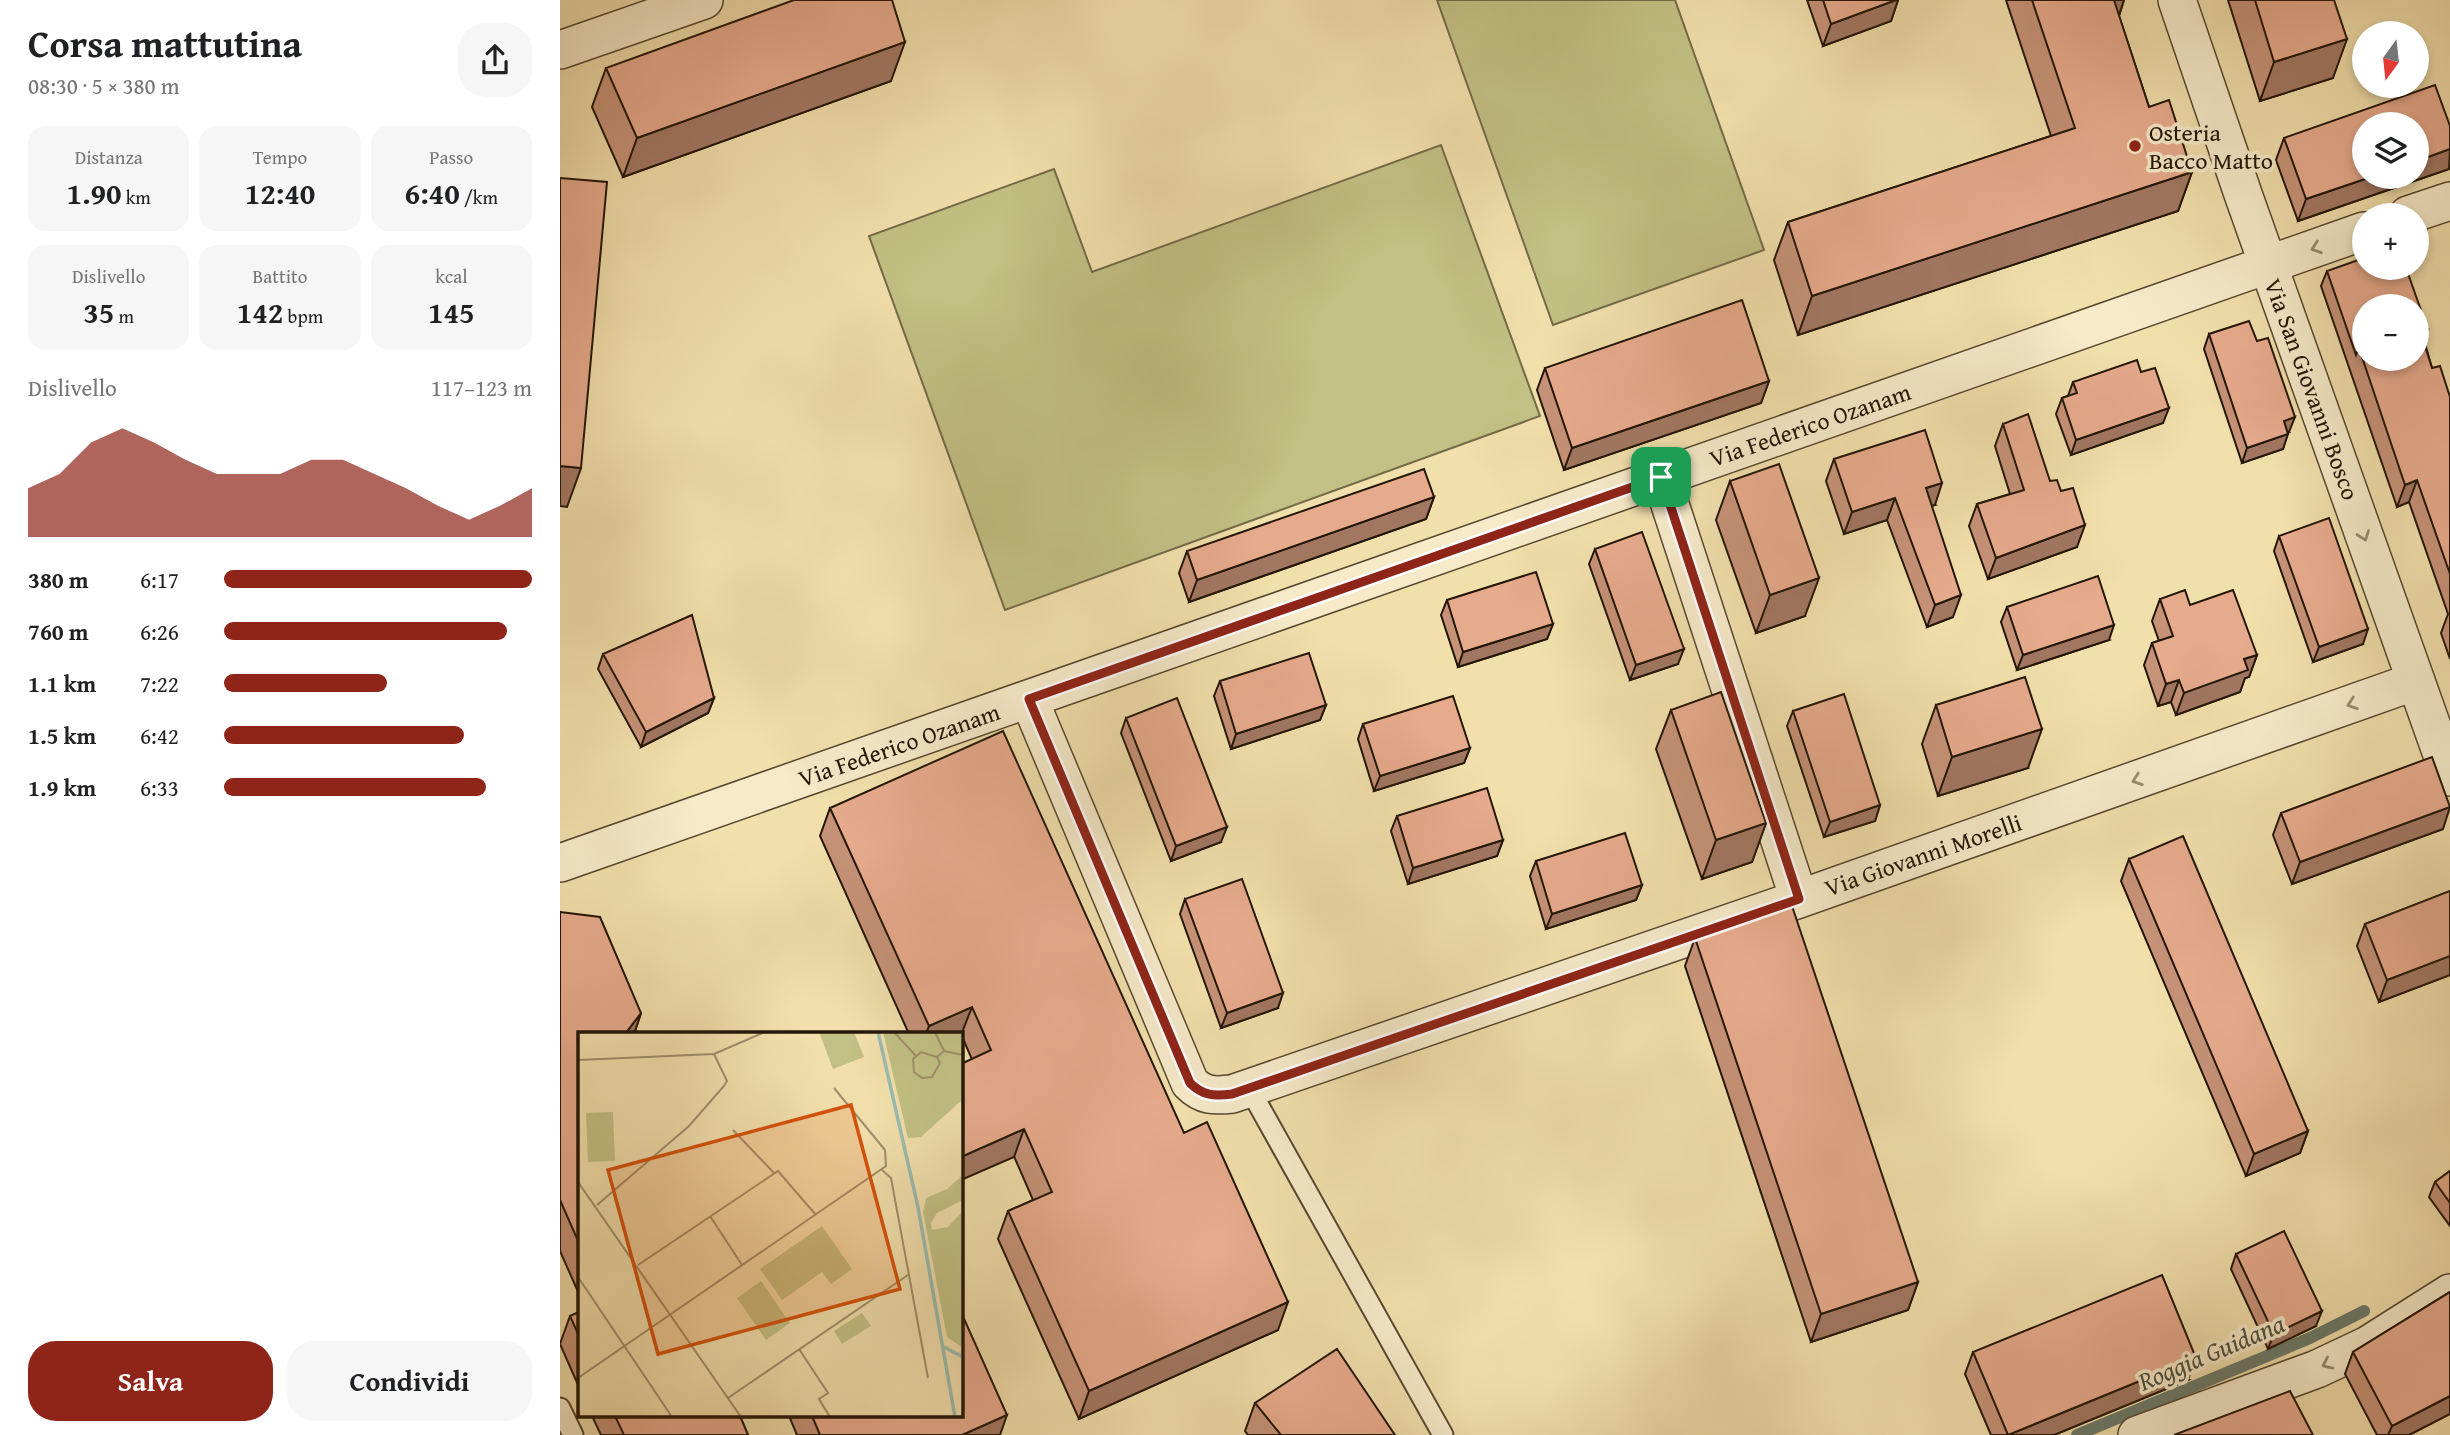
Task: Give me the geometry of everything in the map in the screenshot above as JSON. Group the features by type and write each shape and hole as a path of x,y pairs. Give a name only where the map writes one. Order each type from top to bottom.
{"street":[{"path":"560,50 704,0"},
{"name":"Via San Giovanni Bosco","path":"2177,0 2267,264 2450,777"},
{"path":"2429,208 2450,201"},
{"name":"Via Federico Ozanam","path":"560,863 2352,235"},
{"path":"1661,477 1799,899"},
{"name":"Via Giovanni Morelli","path":"1029,699 1190,1083 1199,1092 1217,1096 1250,1088 1799,899 2416,681"},
{"path":"2137,1435 2317,1369 2368,1345 2450,1293"}],"lane":[{"path":"1250,1088 1444,1435"},
{"path":"560,1408 573,1435"}],"shaded area":[{"path":"1437,0 1675,0 1764,250 1553,325"},
{"path":"1441,145 1540,416 1005,610 869,236 1054,169 1092,272"}],"building":[{"path":"794,0 892,0 905,42 637,138 606,68"},
{"path":"1823,0 1896,0 1831,24"},
{"path":"2032,0 2114,0 2149,107 2169,100 2192,172 1812,296 1788,222 2075,128"},
{"path":"2255,0 2334,0 2347,39 2274,62"},
{"path":"2435,85 2450,126 2450,149 2429,157 2429,112 2358,112 2398,98 2429,98 2429,87"},
{"path":"2352,114 2352,183 2306,199 2284,138"},
{"path":"560,178 607,182 581,468 560,466"},
{"path":"2352,262 2352,280 2410,280 2415,294 2352,294 2352,343 2327,271"},
{"path":"1742,300 1769,381 1572,448 1545,368"},
{"path":"2249,321 2257,341 2268,338 2295,417 2284,421 2288,434 2247,448 2209,334"},
{"path":"2429,359 2432,368 2440,366 2450,397 2450,574 2417,480 2405,485 2367,371 2429,371"},
{"path":"2137,360 2141,372 2155,368 2169,408 2076,440 2062,398 2077,393 2073,382"},
{"path":"2028,414 2050,481 2057,480 2061,491 2073,488 2085,525 1996,558 1977,504 2024,490 2003,424"},
{"path":"1925,430 1942,483 1926,488 1961,595 1935,605 1895,498 1852,512 1834,459"},
{"path":"1779,464 1819,578 1770,595 1730,481"},
{"path":"1424,469 1434,497 1197,580 1187,551"},
{"path":"2329,518 2368,629 2319,647 2279,536"},
{"path":"1642,532 1684,649 1636,665 1595,549"},
{"path":"1536,572 1553,624 1463,652 1447,600"},
{"path":"2098,576 2114,625 2023,655 2007,607"},
{"path":"2185,590 2190,605 2233,590 2257,655 2244,659 2248,670 2184,693 2179,680 2166,684 2152,643 2173,636 2160,599"},
{"path":"692,615 714,698 646,732 603,654"},
{"path":"1309,653 1326,705 1236,734 1220,681"},
{"path":"2025,677 2042,729 1952,757 1936,705"},
{"path":"1721,692 1766,823 1716,840 1671,710"},
{"path":"1844,694 1880,805 1830,822 1793,711"},
{"path":"1453,696 1470,748 1380,776 1363,724"},
{"path":"1177,698 1227,827 1176,846 1126,718"},
{"path":"1003,731 1184,1133 1207,1122 1288,1302 1089,1391 1008,1211 1052,1192 1024,1129 962,1157 962,1064 991,1050 972,1007 929,1026 830,808"},
{"path":"2432,757 2450,807 2300,862 2281,813"},
{"path":"1487,788 1503,840 1413,868 1397,816"},
{"path":"1625,833 1642,885 1552,914 1536,861"},
{"path":"2183,836 2308,1131 2254,1154 2129,859"},
{"path":"1242,879 1283,993 1227,1013 1185,899"},
{"path":"2450,891 2450,956 2387,980 2365,924"},
{"path":"1792,906 1918,1282 1821,1314 1695,938"},
{"path":"560,912 600,917 641,1013 627,1032 578,1032 578,1241 560,1200"},
{"path":"2450,1171 2450,1203 2435,1182"},
{"path":"2284,1231 2322,1311 2274,1334 2236,1254"},
{"path":"2162,1275 2196,1358 2008,1435 1973,1352"},
{"path":"2450,1292 2450,1396 2392,1426 2353,1352"},
{"path":"578,1312 578,1334 570,1316"},
{"path":"962,1314 1007,1415 962,1435 820,1435 813,1418 962,1418"},
{"path":"1337,1349 1395,1435 1281,1435 1255,1403"},
{"path":"2290,1391 2313,1435 2174,1435"},
{"path":"616,1418 741,1418 748,1435 624,1435"}],"waterway":[{"name":"Roggia Guidana","path":"2077,1435 2310,1338 2364,1311"}],"place":[{"name":"Osteria Bacco Matto","path":"2135,146"}],"route":[{"path":"1661,477 1799,899 1232,1094 1217,1096 1199,1092 1190,1083 1029,699 1661,477"}]}
